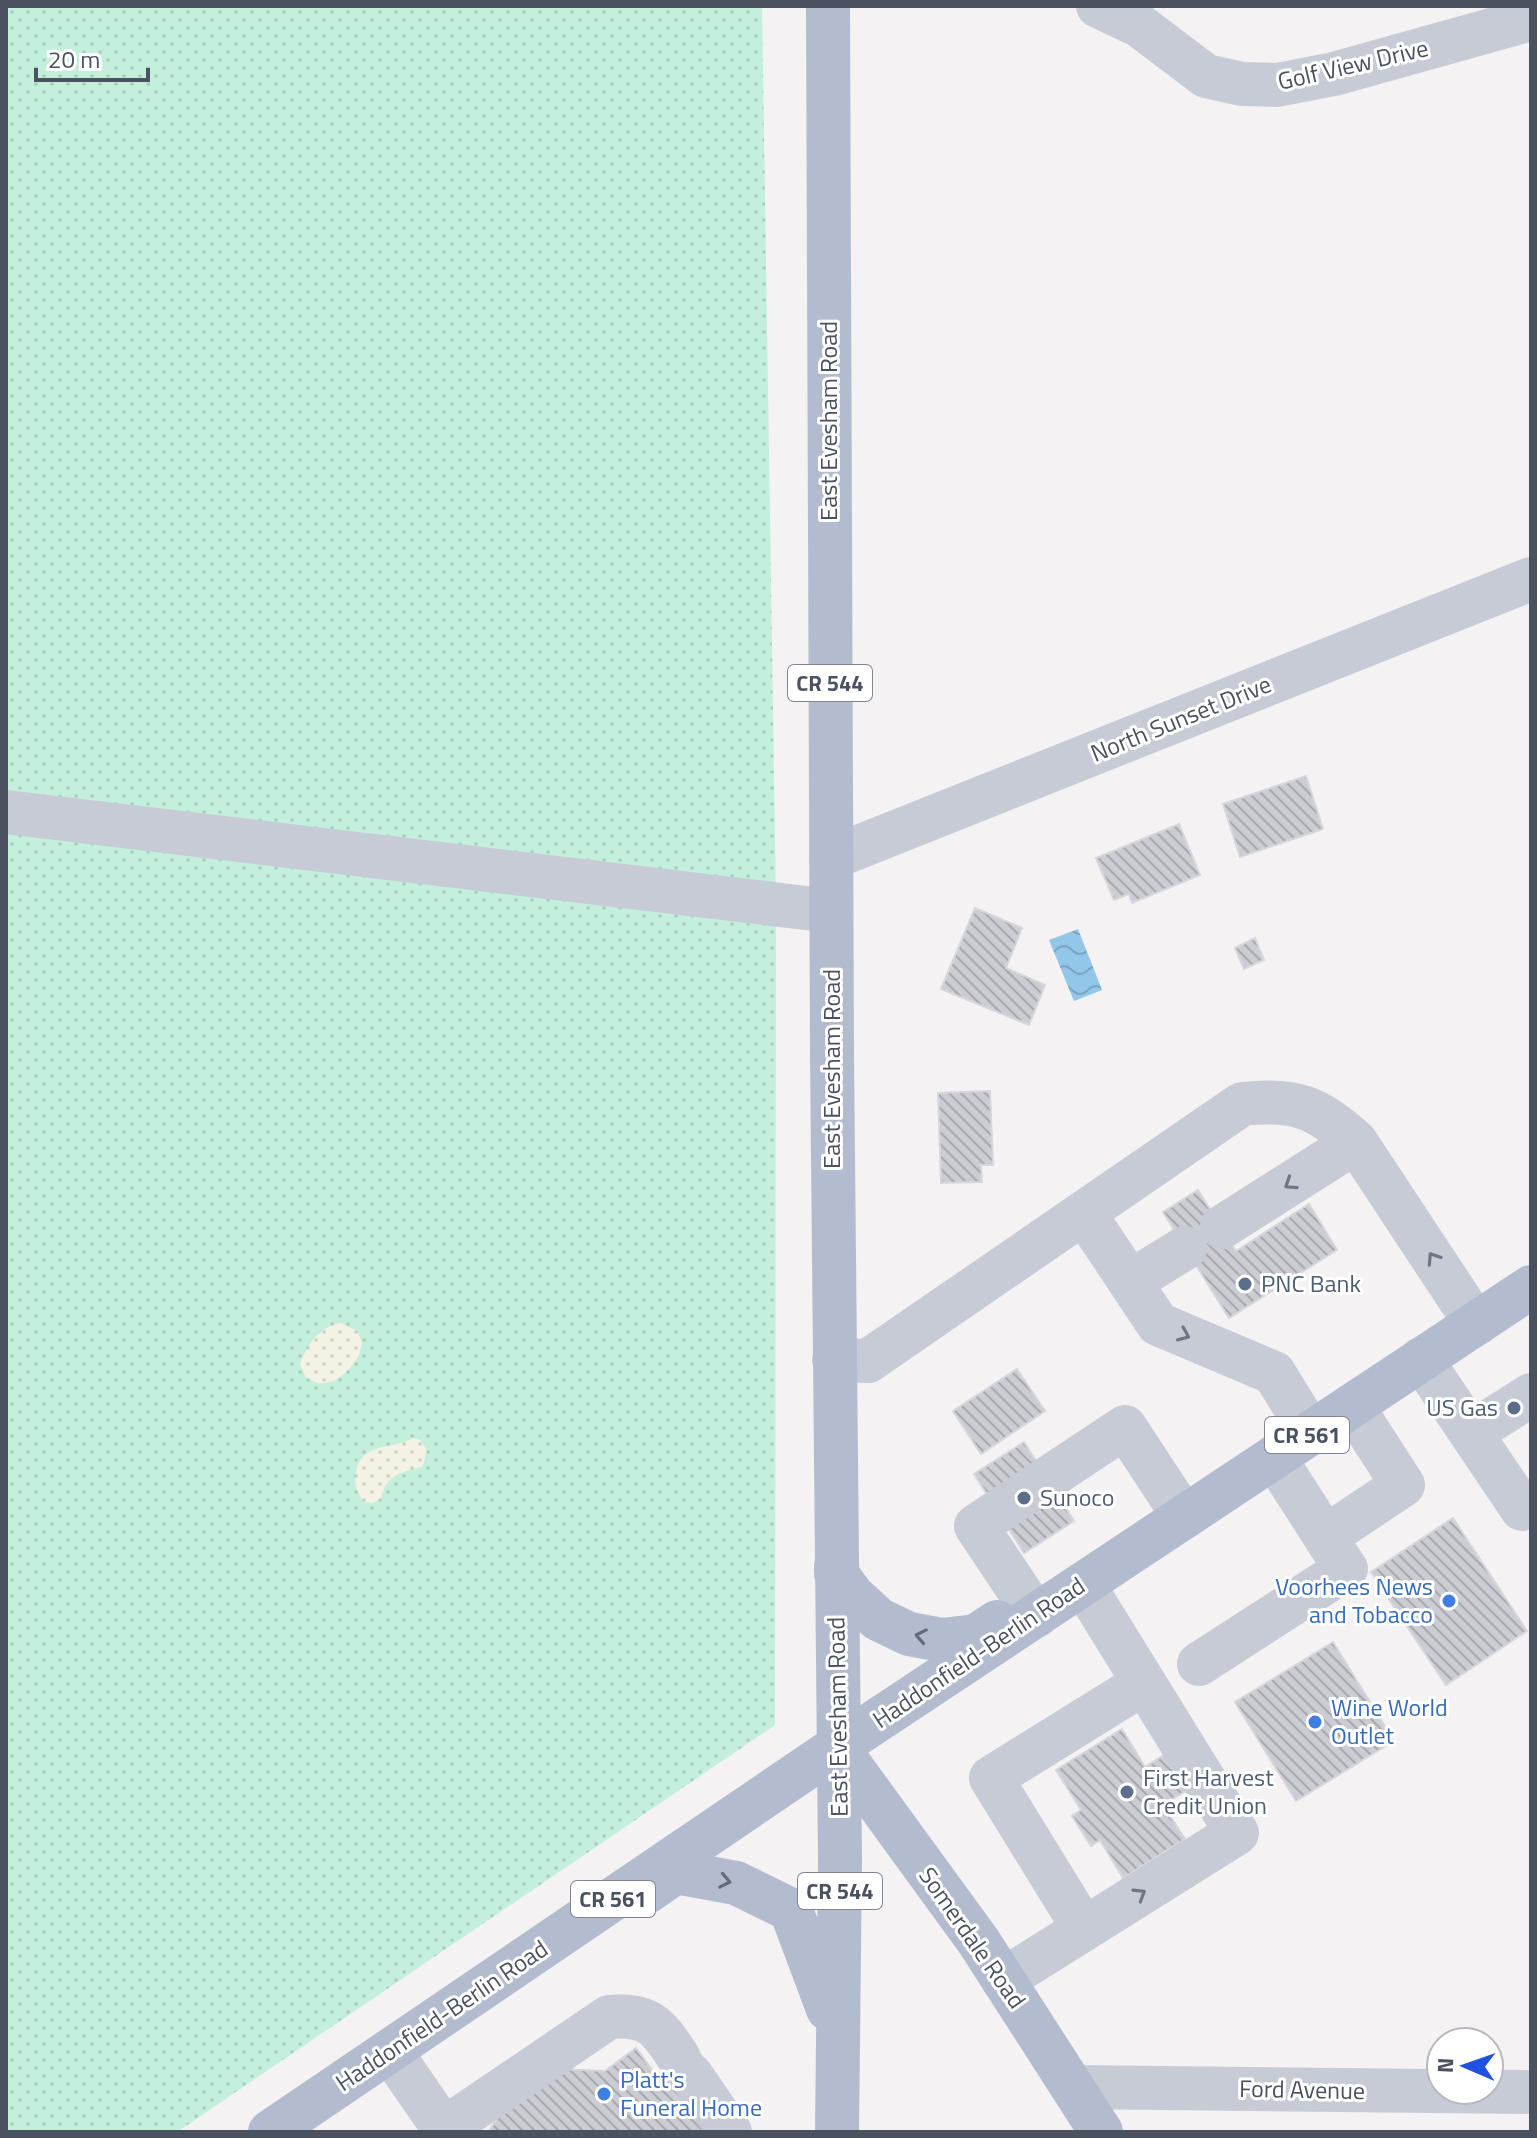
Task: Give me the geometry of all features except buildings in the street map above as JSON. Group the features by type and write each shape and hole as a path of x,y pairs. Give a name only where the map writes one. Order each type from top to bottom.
{"main road":[{"name":"East Evesham Road","path":"828,6 831,911 840,1861 837,2132"},
{"name":"Haddonfield-Berlin Road","path":"270,2132 837,1747 1531,1287"},
{"path":"836,1566 836,1573 853,1596 878,1619 909,1634 942,1640 976,1636 999,1620 1028,1621"},
{"name":"Somerdale Road","path":"837,1747 979,1942 1101,2132"},
{"path":"627,1890 645,1894 676,1872 736,1883 791,1910 837,2034"}],"street":[{"name":"Golf View Drive","path":"1098,6 1140,26 1206,76 1242,84 1277,85 1334,74 1531,19"},
{"name":"North Sunset Drive","path":"831,858 1531,579"},
{"path":"6,812 831,911"},
{"path":"834,1360 868,1361 1242,1104 1274,1101 1305,1107 1332,1121 1356,1142 1476,1324"},
{"path":"1130,1282 1356,1142"},
{"path":"1084,1213 1158,1324 1274,1373 1311,1433"},
{"path":"1421,1359 1522,1509 1531,1502"},
{"path":"1471,1433 1531,1395"},
{"path":"1346,1569 1325,1537 1403,1485 1352,1406"},
{"path":"1028,1621 976,1526 1125,1427 1184,1517"},
{"path":"1274,1457 1346,1569"},
{"path":"1199,1664 1346,1569"},
{"path":"1003,1980 1237,1833 1083,1584"},
{"path":"1084,1929 991,1778 1144,1683"},
{"path":"390,2051 445,2131 609,2017 626,2015 658,2026 730,2132"},
{"name":"Ford Avenue","path":"1073,2087 1531,2092"}],"green space":[{"path":"6,6 762,6 776,905 775,1725 177,2132 6,2132"}],"sand":[{"path":"341,1323 357,1331 362,1342 353,1364 341,1376 326,1383 306,1378 300,1364 306,1350 321,1332"},
{"path":"413,1438 420,1440 427,1450 423,1466 391,1479 381,1499 373,1503 364,1502 355,1481 359,1462 371,1451"}],"water":[{"path":"1078,929 1102,990 1074,1001 1049,940"}],"place":[{"name":"PNC Bank","path":"1245,1284"},
{"name":"US Gas","path":"1514,1408"},
{"name":"Sunoco","path":"1024,1498"},
{"name":"Voorhees News and Tobacco","path":"1449,1601"},
{"name":"Wine World Outlet","path":"1315,1722"},
{"name":"First Harvest Credit Union","path":"1127,1792"},
{"name":"Platt's Funeral Home","path":"604,2094"}]}
